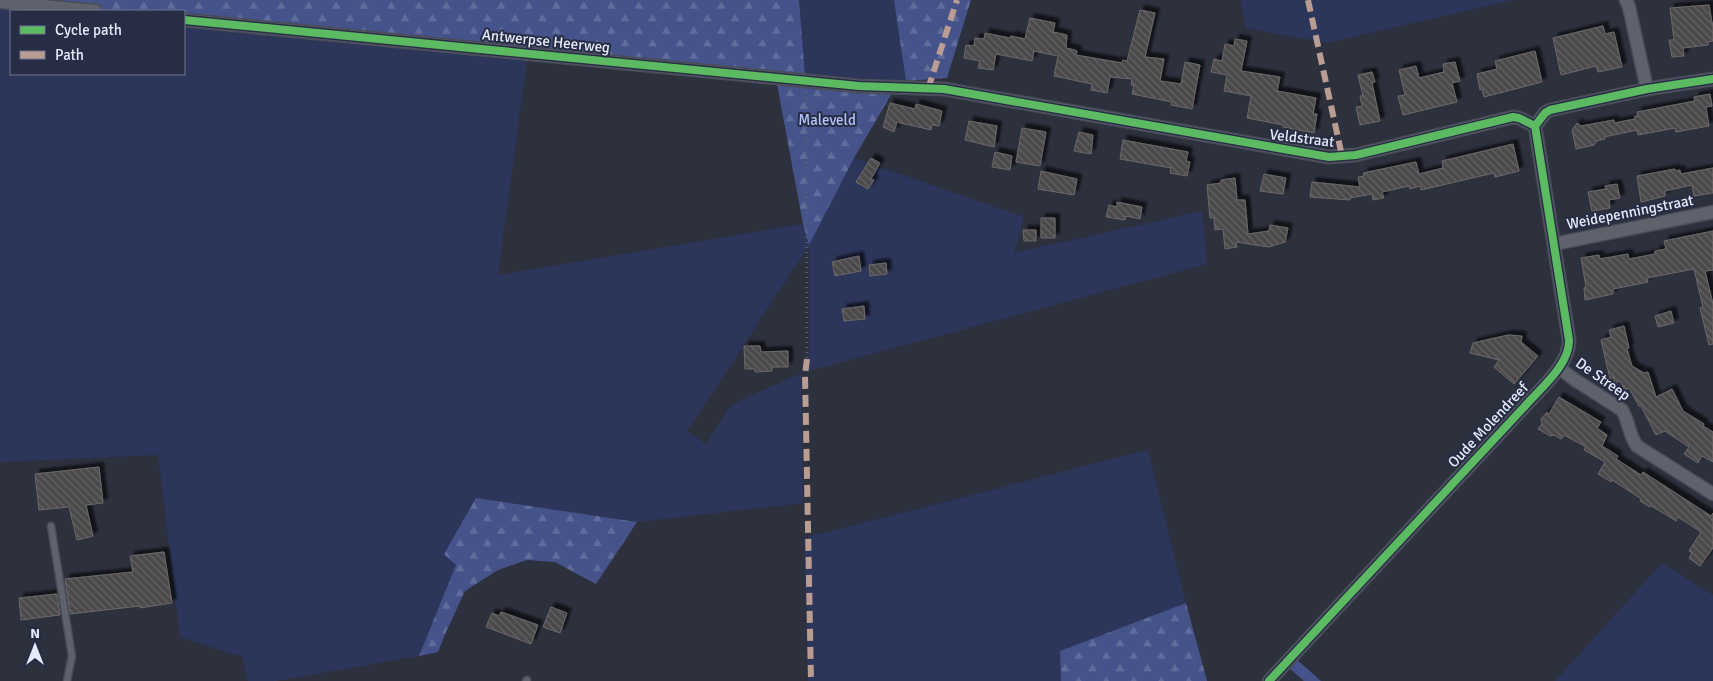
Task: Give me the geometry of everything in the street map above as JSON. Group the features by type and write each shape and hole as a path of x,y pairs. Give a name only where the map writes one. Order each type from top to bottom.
{"street":[{"path":"1626,0 1647,89"},
{"path":"0,2 85,10"},
{"name":"Antwerpse Heerweg","path":"185,20 859,86 906,88"},
{"path":"1535,126 1545,113 1550,110 1647,89 1713,79"},
{"name":"Veldstraat","path":"906,88 944,89 1329,157 1356,155 1513,118 1519,118 1535,126"},
{"name":"Oude Molendreef","path":"1269,681 1559,368 1566,357 1569,348 1535,126"},
{"name":"Weidepenningstraat","path":"1554,244 1713,212"},
{"name":"De Streep","path":"1559,368 1622,410 1637,446 1713,494"}],"lane":[{"path":"52,526 72,656 67,681"}],"path":[{"path":"806,81 807,359"}],"shaded area":[{"path":"799,0 894,0 906,81 892,82 805,76"},
{"path":"1240,0 1513,0 1327,43 1246,28"},
{"path":"0,2 85,10 10,10 10,75 185,75 185,20 528,53 498,275 803,224 809,244 854,158 1024,217 1014,253 1202,211 1207,264 801,373 803,503 637,522 476,498 456,565 419,656 276,681 248,681 242,657 180,637 158,455 0,462","holes":["809,246 809,355 801,373 735,403 728,409 706,444 687,431"]},
{"path":"1148,450 1186,603 1060,651 1061,681 808,681 804,538"},
{"path":"1662,563 1713,595 1713,681 1555,681"}],"green space":[{"name":"Maleveld","path":"0,0 799,0 805,76 892,93 854,158 809,245 803,224 777,84 185,20 185,10 87,10"},
{"path":"894,0 971,0 947,78 906,81"},
{"path":"476,498 637,522 596,584 555,562 527,560 498,570 465,591 438,652 419,656 456,565 444,554"},
{"path":"1186,603 1207,681 1061,681 1060,651"},
{"path":"1289,653 1321,681 1304,681 1288,667"}],"building":[{"path":"1709,5 1713,23 1713,41 1708,42 1708,45 1683,48 1684,56 1672,57 1669,40 1674,40 1670,8"},
{"path":"1140,10 1155,13 1145,57 1164,59 1160,81 1181,84 1185,62 1200,65 1192,109 1171,105 1172,102 1132,94 1134,85 1131,85 1132,79 1110,77 1107,93 1091,90 1092,84 1054,76 1058,56 1034,51 1032,61 996,54 993,70 978,68 980,61 964,58 966,45 974,46 975,38 984,39 985,33 1025,39 1030,18 1055,23 1053,32 1067,35 1066,48 1077,51 1076,55 1122,63 1123,60 1127,61"},
{"path":"1603,26 1605,34 1614,32 1622,67 1598,72 1596,66 1561,75 1553,38"},
{"path":"1235,39 1247,41 1241,71 1280,77 1277,91 1316,98 1313,114 1317,114 1314,133 1247,118 1251,96 1224,91 1227,75 1211,72 1214,59 1222,61 1225,44 1234,46"},
{"path":"1535,51 1542,82 1484,97 1482,89 1480,90 1477,74 1497,69 1495,61"},
{"path":"1455,62 1460,81 1452,83 1457,102 1403,115 1398,96 1405,95 1399,70 1416,66 1419,78 1444,72 1443,64"},
{"path":"1372,72 1375,82 1372,83 1380,121 1360,125 1356,107 1362,106 1360,96 1363,96 1358,75"},
{"path":"1710,94 1712,106 1706,107 1709,126 1676,132 1675,128 1638,135 1637,130 1604,137 1605,139 1597,141 1594,145 1576,149 1572,130 1577,123 1581,126 1614,120 1614,123 1635,119 1635,116 1638,116 1637,112 1695,101 1694,97"},
{"path":"890,103 915,109 916,104 942,111 939,126 932,125 931,130 897,122 894,132 883,127"},
{"path":"969,121 997,126 994,147 965,140"},
{"path":"1022,128 1046,132 1040,166 1016,162"},
{"path":"1079,132 1093,135 1091,154 1074,151"},
{"path":"1123,140 1188,152 1186,161 1190,162 1187,176 1170,173 1171,168 1120,159"},
{"path":"1513,144 1519,171 1495,177 1494,173 1421,190 1420,186 1410,189 1409,186 1382,192 1384,198 1373,200 1372,194 1350,198 1350,200 1310,197 1312,182 1360,187 1358,177 1364,176 1363,173 1416,162 1419,174 1443,168 1442,161"},
{"path":"995,152 1012,156 1010,170 992,167"},
{"path":"871,158 880,163 871,179 874,180 868,189 856,182"},
{"path":"1713,168 1713,193 1694,196 1692,185 1665,191 1665,196 1641,202 1637,176 1675,169 1675,171 1680,170 1681,174"},
{"path":"1041,171 1077,179 1074,195 1038,189"},
{"path":"1264,174 1286,178 1283,194 1260,191"},
{"path":"1235,178 1237,200 1245,200 1248,234 1269,231 1270,225 1288,228 1285,242 1269,247 1236,242 1237,247 1225,249 1223,229 1215,230 1214,218 1210,218 1207,185"},
{"path":"1617,184 1620,198 1609,200 1610,208 1592,211 1588,192 1606,189 1605,186"},
{"path":"1117,202 1142,207 1140,219 1126,216 1125,220 1106,217 1109,205 1117,207"},
{"path":"1041,218 1055,218 1055,238 1041,238"},
{"path":"1023,230 1036,230 1036,241 1024,241"},
{"path":"1713,231 1713,270 1705,271 1713,304 1713,344 1709,345 1700,308 1703,307 1694,269 1647,278 1648,282 1613,289 1613,294 1585,300 1584,288 1586,287 1581,258 1599,255 1600,259 1628,254 1629,259 1655,254 1655,251 1666,249 1664,241"},
{"path":"859,256 861,271 835,276 832,262"},
{"path":"886,263 887,274 870,276 869,265"},
{"path":"864,306 865,319 844,321 842,309"},
{"path":"1671,311 1674,323 1658,327 1655,316"},
{"path":"1624,326 1629,348 1627,349 1632,366 1644,373 1648,372 1656,397 1672,389 1683,411 1713,432 1713,462 1702,456 1698,463 1684,454 1689,447 1665,431 1656,435 1629,388 1625,390 1620,381 1615,383 1613,377 1610,379 1601,340 1611,337 1609,330"},
{"path":"1508,335 1522,336 1521,342 1538,356 1514,384 1494,367 1499,360 1470,353 1473,343"},
{"path":"744,346 760,346 761,352 788,351 788,367 772,367 772,371 755,372 755,369 745,369"},
{"path":"1559,397 1601,422 1597,428 1607,435 1602,446 1618,456 1616,459 1641,475 1643,472 1711,516 1713,513 1713,548 1700,566 1689,558 1692,553 1689,551 1701,532 1678,517 1676,521 1650,505 1650,507 1631,492 1598,474 1605,462 1584,450 1586,447 1564,435 1561,439 1554,435 1550,436 1538,429 1542,424 1541,419 1547,412 1549,414"},
{"path":"99,467 103,503 86,505 93,536 77,540 69,507 39,510 35,474"},
{"path":"164,552 172,603 140,608 140,606 70,614 65,579 133,572 130,556"},
{"path":"57,594 60,615 21,620 19,598"},
{"path":"551,607 567,613 560,633 543,627"},
{"path":"501,612 538,625 531,644 486,627 492,613 499,616"}],"marked path":[{"path":"928,89 957,0"},
{"path":"1308,0 1342,156"},
{"path":"807,359 805,375 811,681"}],"cycle path":[{"path":"185,20 859,86 944,89 1329,157 1356,155 1513,117 1535,126"},
{"path":"1535,126 1545,113 1550,110 1647,89 1713,79"},
{"path":"1269,681 1554,375 1565,358 1569,340 1535,126"}]}
